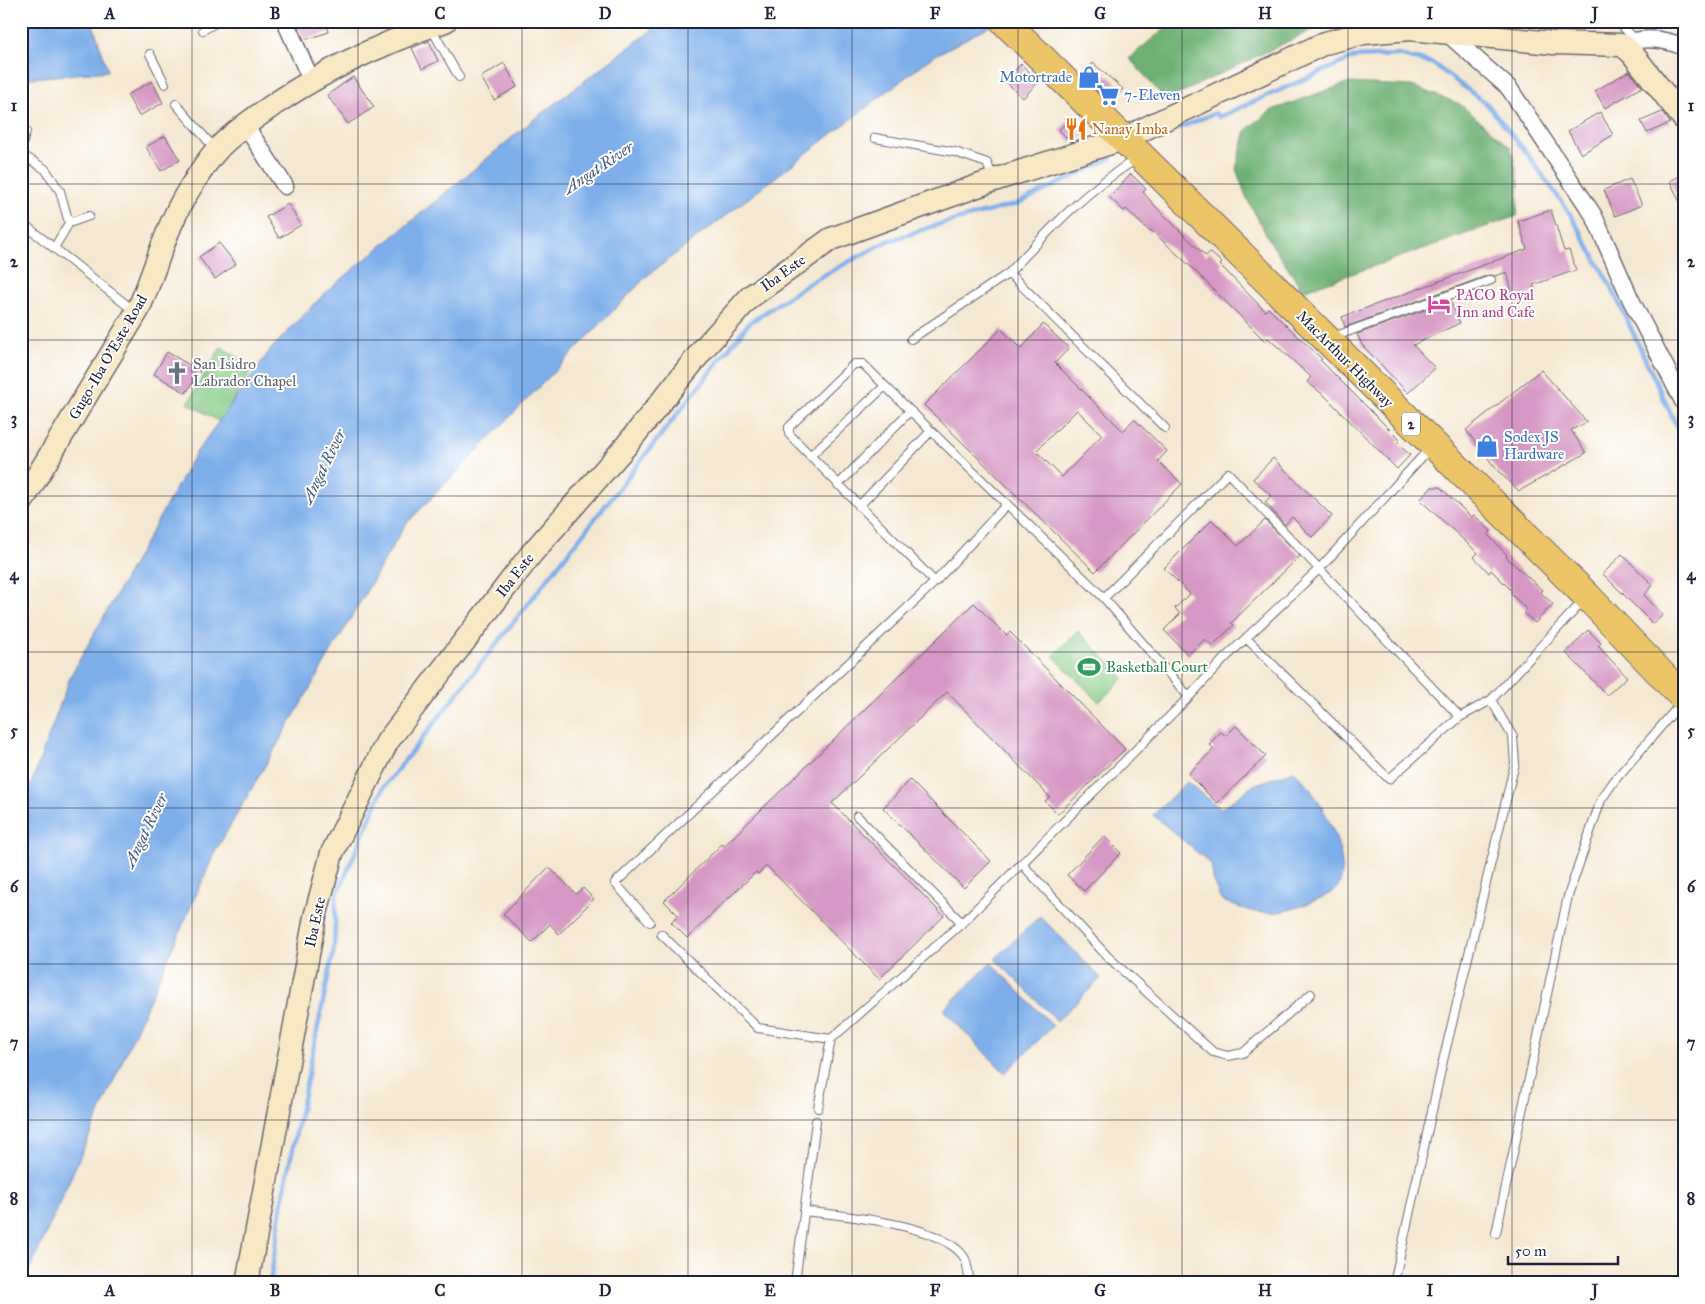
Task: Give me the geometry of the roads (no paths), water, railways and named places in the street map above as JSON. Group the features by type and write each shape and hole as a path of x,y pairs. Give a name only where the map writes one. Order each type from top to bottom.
{"highway":[{"name":"MacArthur Highway","path":"1009,27 1588,597 1684,699"}],"street":[{"path":"285,21 311,80"},
{"name":"Gugo-Iba O'Este Road","path":"21,503 138,310 151,281 170,226 189,189 216,150 245,125 311,80 357,57 438,24"},
{"name":"Iba Este","path":"247,1283 315,917 332,853 387,742 532,553 625,447 705,347 750,297 831,239 994,180 1131,148 1325,43 1364,33 1410,29 1553,43 1629,42"},
{"path":"1448,34 1509,88 1594,216 1630,298 1684,403"},
{"path":"1684,47 1654,39 1629,42 1631,52 1684,119"},
{"path":"245,125 285,186"}],"lane":[{"path":"203,30 219,21"},
{"path":"1618,21 1629,42"},
{"path":"438,24 459,77"},
{"path":"150,54 165,84"},
{"path":"176,104 216,150"},
{"path":"21,148 26,131"},
{"path":"875,138 955,152 987,162 994,180"},
{"path":"911,338 1009,273 1066,212 1102,180 1131,148"},
{"path":"21,154 45,169 60,192 70,223"},
{"path":"54,248 70,223 89,216"},
{"path":"21,222 128,306 138,310"},
{"path":"1009,273 1165,428"},
{"path":"1325,339 1346,334 1491,280"},
{"path":"935,582 789,434 789,427 854,364 862,364 909,412 1008,504 1104,598 1189,698"},
{"path":"810,456 885,386"},
{"path":"838,485 909,412"},
{"path":"858,506 931,431"},
{"path":"818,1108 831,1039 962,923 1022,864 1189,698 1224,659 1320,568 1432,445"},
{"path":"1104,598 1228,473 1460,717"},
{"path":"650,922 615,883 935,582 1008,504"},
{"path":"1247,639 1389,779 1460,717 1491,700 1588,597"},
{"path":"1496,1233 1568,896 1600,800 1684,699"},
{"path":"1394,1283 1443,1061 1515,763 1513,737 1491,700"},
{"path":"857,816 962,923"},
{"path":"1022,864 1108,957 1213,1052 1228,1056 1243,1053 1311,994"},
{"path":"662,934 758,1028 831,1039"},
{"path":"795,1283 816,1121"},
{"path":"804,1211 884,1222 922,1230 958,1250 966,1258 970,1283"}],"water":[{"path":"21,21 92,21 108,71 21,79"},
{"name":"Angat River","path":"664,21 999,21 932,57 647,276 405,525 216,850 24,1283 21,1283 21,794 25,794 31,784 71,675 195,454 271,349 325,293 538,116"},
{"path":"1294,771 1313,793 1331,825 1341,859 1342,874 1338,886 1322,898 1280,912 1269,913 1247,910 1221,900 1214,883 1211,864 1153,815 1187,782 1221,809 1254,785"},
{"path":"1040,916 1101,978 1057,1021 995,959"},
{"path":"991,963 1053,1026 1005,1073 943,1010"}],"waterway":[{"path":"1149,141 1215,113 1219,117 1355,57 1398,55 1432,63 1487,104 1525,151 1569,212 1613,290 1684,442"},
{"path":"270,1283 284,1191 334,949 336,897 383,788 749,323 811,282 886,242 937,225 1017,204 1111,158"}],"place":[{"name":"Motortrade","path":"1089,77"},
{"name":"7-Eleven","path":"1108,95"},
{"name":"Nanay Imba","path":"1076,129"},
{"name":"PACO Royal Inn and Cafe","path":"1439,304"},
{"name":"San Isidro Labrador Chapel","path":"177,373"},
{"name":"Sodex JS Hardware","path":"1487,446"},
{"name":"Basketball Court","path":"1089,667"}]}
